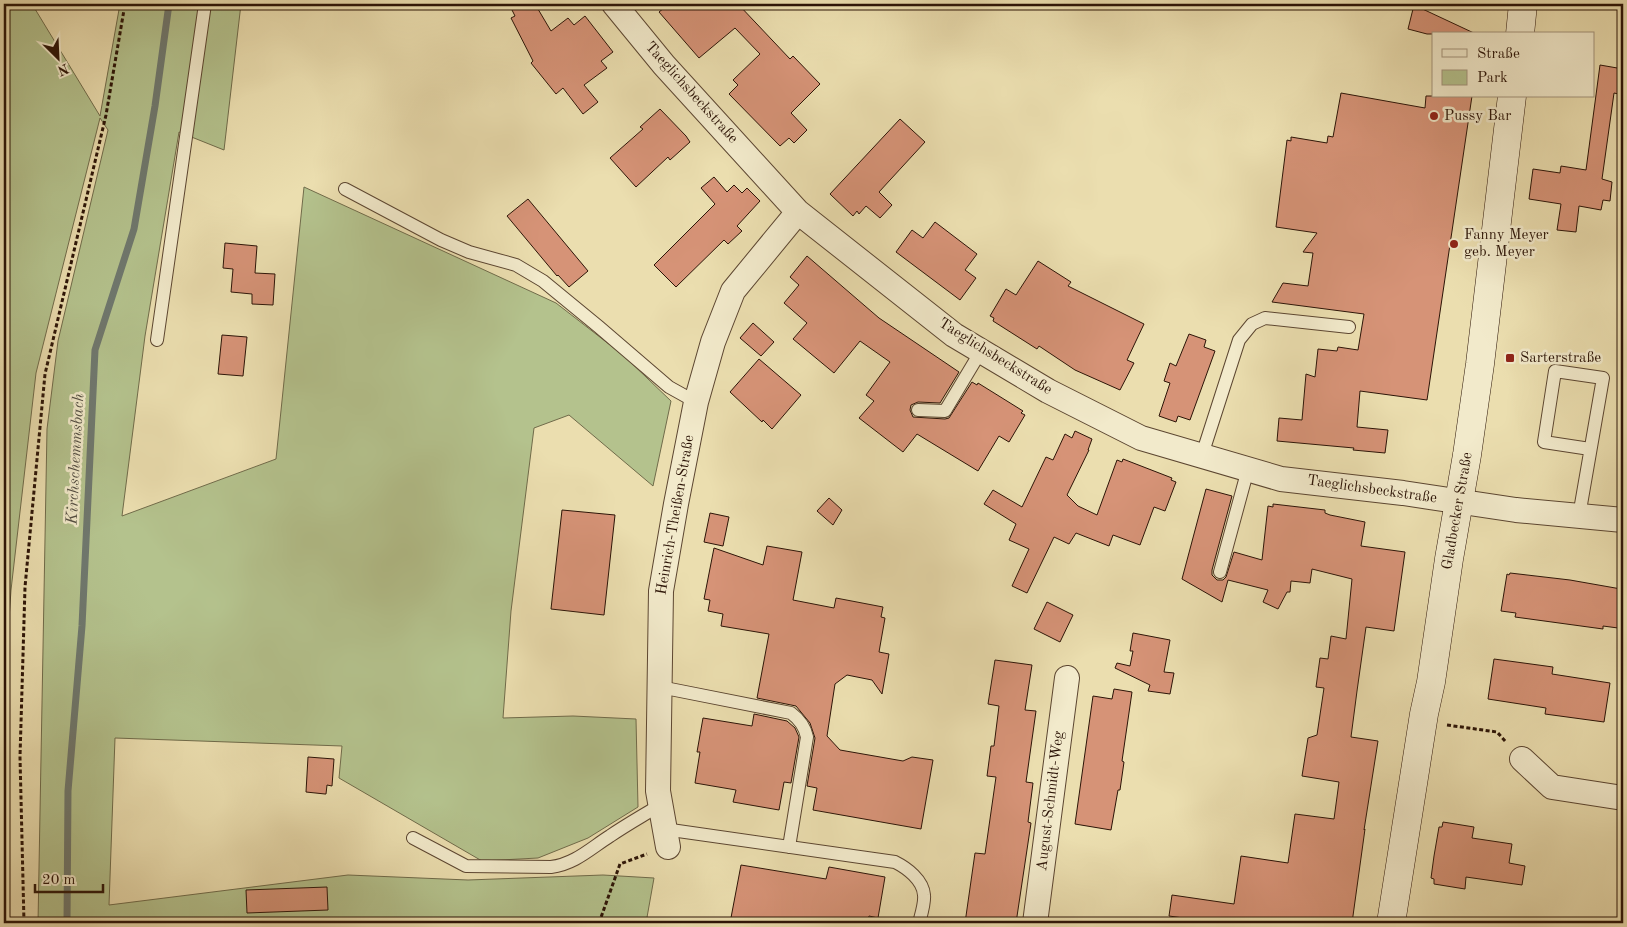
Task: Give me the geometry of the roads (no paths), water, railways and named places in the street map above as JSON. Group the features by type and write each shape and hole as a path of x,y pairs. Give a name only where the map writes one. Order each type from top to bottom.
{"main road":[{"path":"1520,32 1523,4"},
{"name":"Gladbecker Straße","path":"1391,923 1449,558 1460,502 1480,364 1512,98"}],"street":[{"name":"Taeglichsbeckstraße","path":"614,4 664,65 798,212 954,335 1048,392 1141,438 1281,479 1403,493 1460,502"},
{"name":"Heinrich-Theißen-Straße","path":"666,838 658,791 662,591 676,504 696,402 713,342 733,291 798,212"},
{"path":"1460,502 1623,520"},
{"name":"August-Schmidt-Weg","path":"1035,923 1067,678"},
{"path":"1522,759 1552,788 1623,798"}],"lane":[{"path":"157,340 205,4"},
{"path":"345,188 441,240 470,252 516,266 543,281 668,387 696,402"},
{"path":"1202,455 1239,340 1252,324 1265,318 1349,327"},
{"path":"918,410 945,411 981,351"},
{"path":"1579,516 1603,378 1555,371 1544,442 1590,449"},
{"path":"1220,572 1248,469"},
{"path":"660,687 791,713 798,718 806,732 807,738 789,847"},
{"path":"413,838 466,866 563,865 575,860 660,805"},
{"path":"666,838 789,847 895,862 904,866 920,885 924,895 919,923"}],"waterway":[{"name":"Kirchschemmsbach","path":"67,923 68,791 82,626 95,350 134,229 155,106 169,4"}],"place":[{"name":"Pussy Bar","path":"1434,116"},
{"name":"Fanny Meyer geb. Meyer","path":"1454,244"},
{"name":"Sarterstraße","path":"1510,358"}]}
